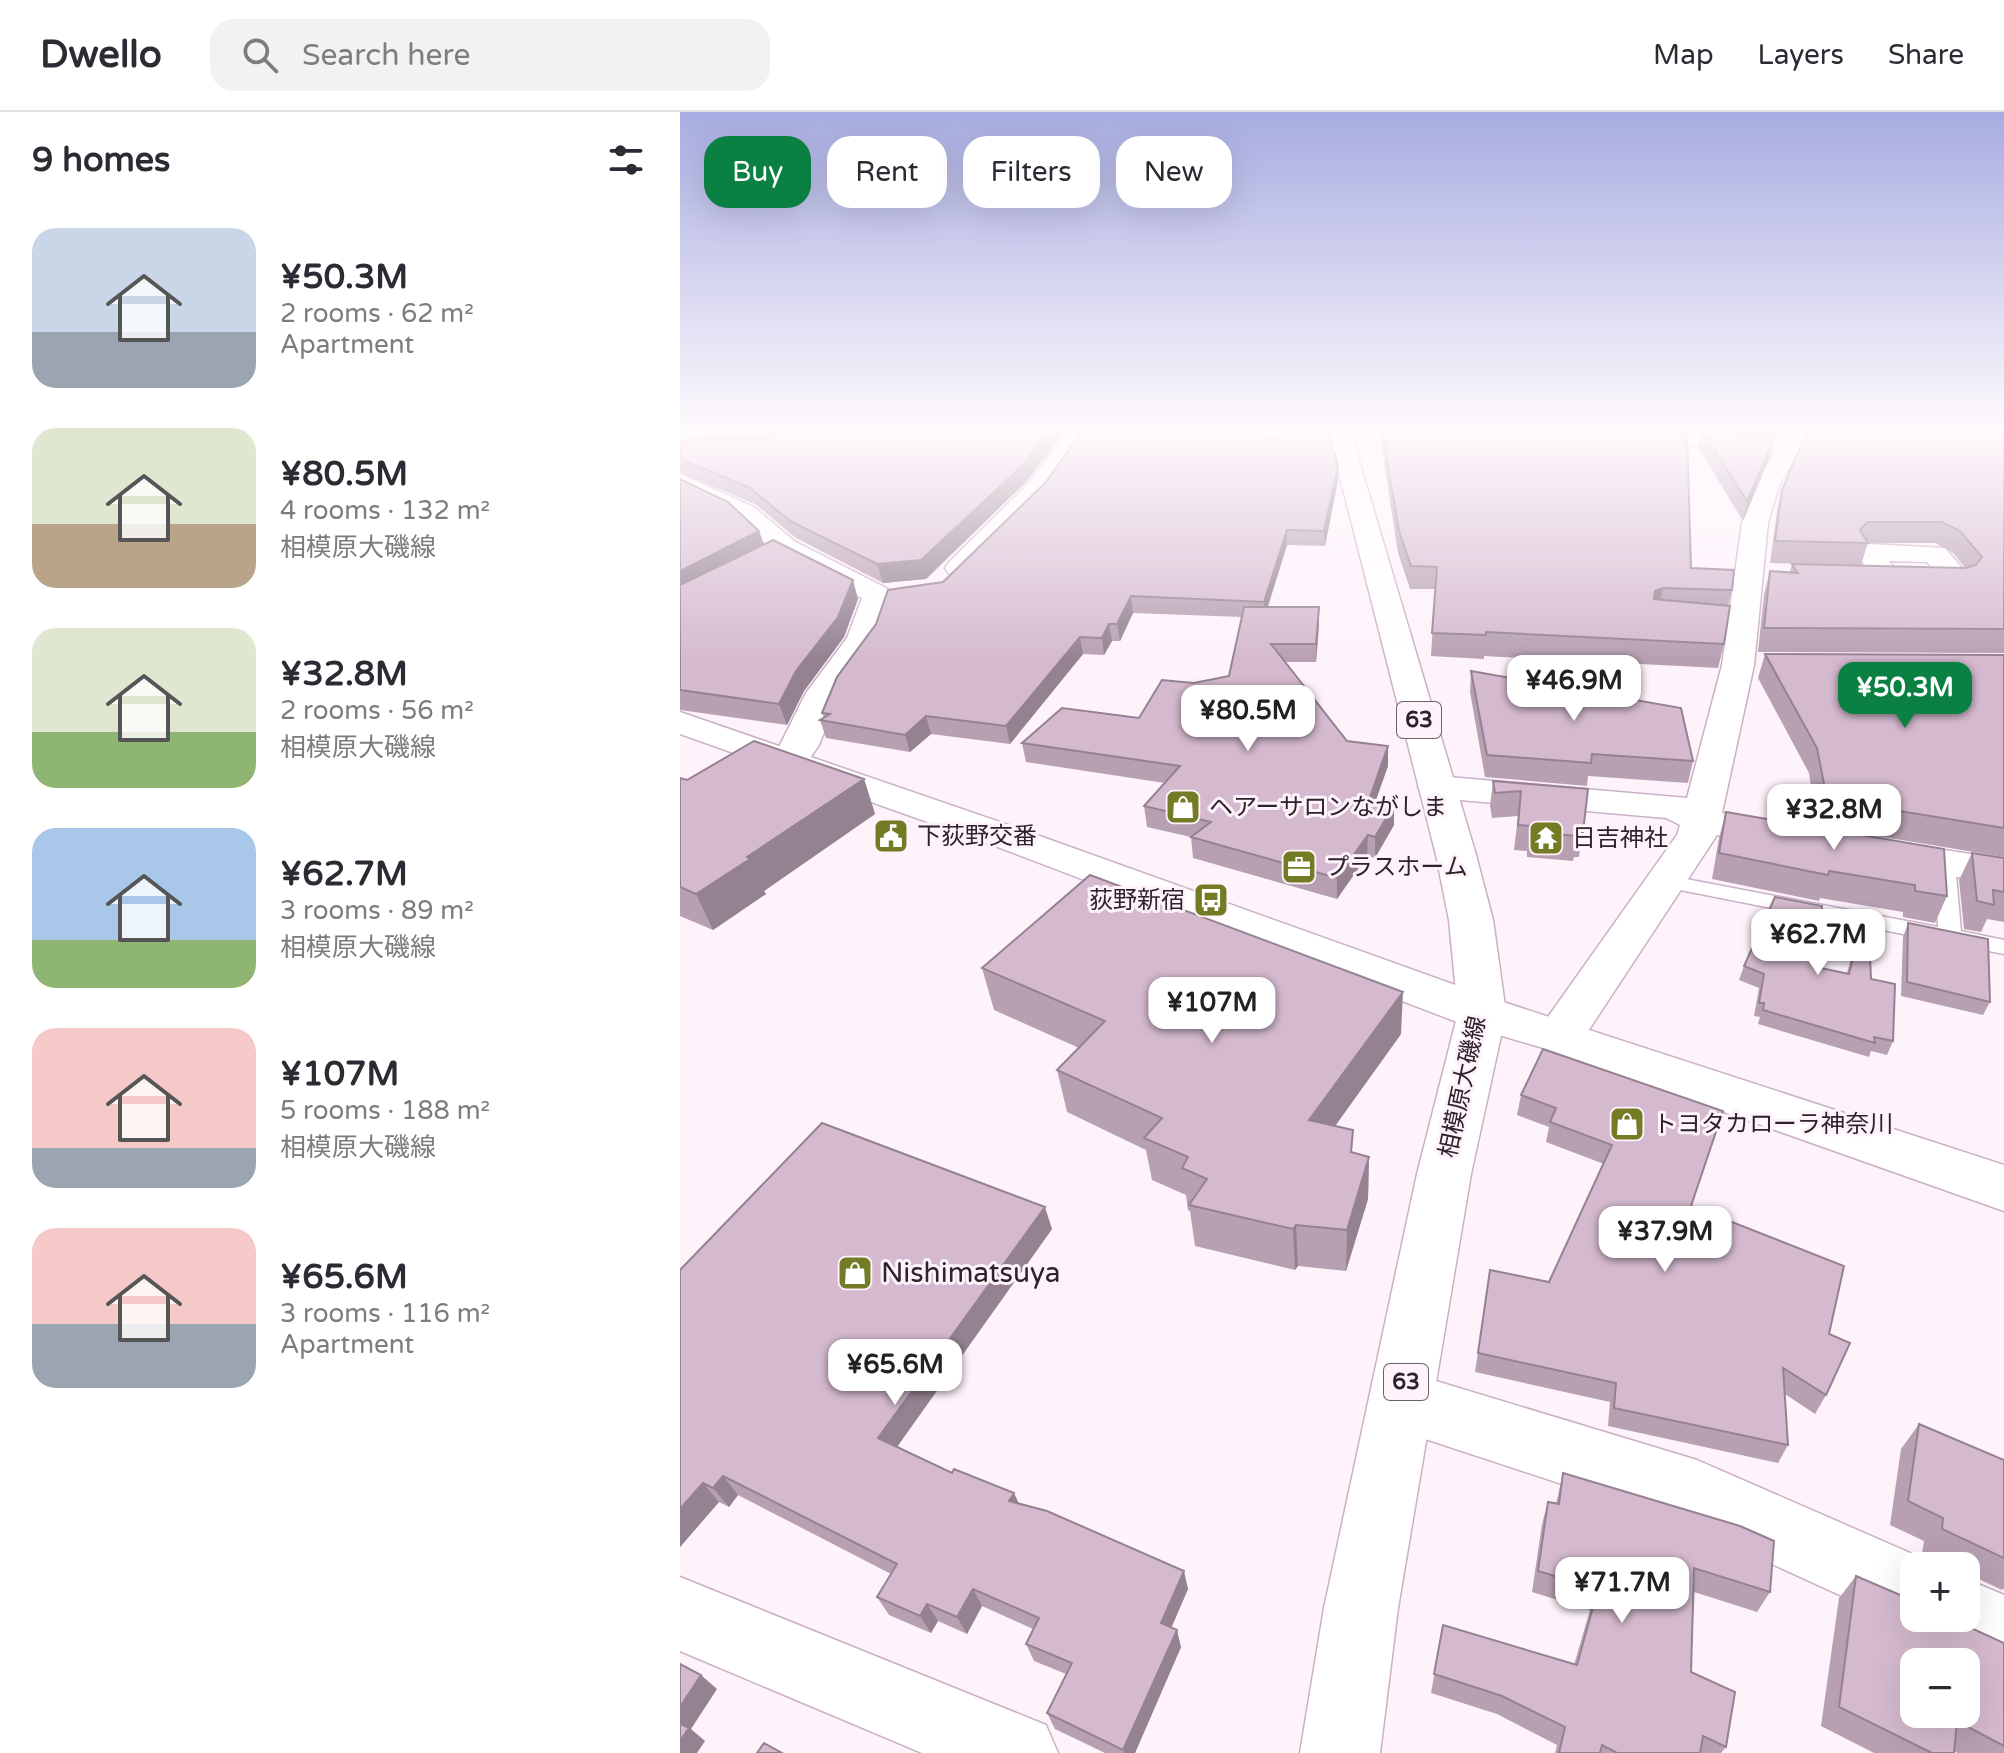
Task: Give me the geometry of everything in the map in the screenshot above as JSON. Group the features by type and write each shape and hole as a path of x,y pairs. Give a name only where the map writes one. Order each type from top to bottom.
{"street":[{"path":"694,512 705,507"},
{"path":"735,507 745,512 773,552 892,594 823,693 801,745 791,759"},
{"path":"935,590 1019,507"},
{"name":"相模原大磯線","path":"1340,1753 1361,1608 1403,1402 1444,1174 1482,1013 1471,920 1360,507"},
{"path":"1560,1036 1697,835 1754,665 1736,622 1763,575 1755,523 1760,507"},
{"path":"1855,577 1886,577"},
{"path":"683,726 791,759 1482,1013 1560,1036 2004,1188"},
{"path":"1437,787 1675,807 1701,821 1762,832"},
{"path":"1854,848 2004,872"},
{"path":"1403,1402 1697,1494 1900,1586"},
{"path":"680,1614 1018,1753"},
{"path":"1980,1623 2004,1634"}],"lane":[{"path":"1945,864 1950,938"},
{"path":"1665,881 2004,947"}],"building":[{"path":"680,507 733,507 759,531 680,571"},
{"path":"773,507 978,507 921,560 877,564 790,521"},
{"path":"1021,507 1329,507 1324,531 1287,530 1264,602 1131,596 1117,624 1109,624 1102,638 1080,637 1006,726 926,716 905,735 820,720 830,714 822,713 837,677 876,624 888,590 943,582"},
{"path":"1395,507 1689,507 1691,568 1734,570 1732,590 1663,588 1655,591 1654,599 1730,606 1724,644 1486,632 1486,635 1432,633 1437,567 1411,566 1399,531"},
{"path":"1780,507 2004,507 2004,629 1764,628 1770,571 1798,573 1792,564 1965,568 1976,565 1982,557 1960,531 1942,522 1867,522 1860,530 1868,543 1775,541"},
{"path":"773,540 853,580 838,617 796,671 779,704 680,690 680,585"},
{"path":"1244,607 1319,607 1316,644 1271,644 1347,741 1388,746 1369,800 1394,805 1375,837 1368,835 1337,878 1191,837 1211,822 1144,806 1180,766 1022,743 1062,708 1139,718 1162,680 1194,683 1229,676"},
{"path":"1765,654 2004,655 2004,828 1820,798 1825,789 1817,748"},
{"path":"1471,671 1681,708 1693,761 1592,754 1591,763 1487,755"},
{"path":"754,741 864,779 696,894 680,887 680,778 687,780"},
{"path":"1493,781 1588,789 1583,832 1578,832 1577,836 1531,832 1531,826 1518,825 1521,791 1495,793"},
{"path":"1726,812 1944,849 1947,896 1915,891 1915,885 1829,871 1828,875 1719,853"},
{"path":"1972,853 2004,858 2004,892 1993,890 1994,905 1977,901"},
{"path":"1090,875 1403,992 1309,1120 1353,1130 1351,1152 1369,1157 1347,1230 1296,1225 1293,1229 1189,1205 1207,1179 1182,1168 1188,1157 1144,1138 1162,1118 1057,1070 1105,1021 982,968"},
{"path":"1775,897 1822,906 1816,967 1849,974 1860,930 1869,931 1871,979 1895,984 1893,1041 1874,1037 1875,1043 1763,1010 1764,1003 1759,1003 1764,974 1744,966"},
{"path":"1908,923 1988,939 1990,1002 1907,982"},
{"path":"1543,1049 1723,1111 1691,1206 1844,1266 1829,1334 1850,1343 1826,1395 1783,1368 1788,1445 1614,1408 1616,1383 1478,1353 1490,1270 1549,1282 1612,1145 1550,1122 1556,1108 1521,1095"},
{"path":"822,1123 1045,1207 878,1438 952,1473 954,1469 1014,1493 1009,1501 1047,1511 1184,1571 1161,1623 1177,1630 1123,1750 1047,1713 1072,1663 1026,1644 1039,1618 973,1589 957,1617 927,1604 920,1616 877,1597 897,1564 723,1476 713,1488 703,1483 680,1509 680,1270"},
{"path":"1919,1424 2004,1460 2004,1558 1942,1529 1943,1518 1908,1501"},
{"path":"1563,1473 1740,1526 1774,1541 1770,1592 1694,1568 1691,1672 1735,1692 1726,1747 1703,1736 1700,1753 1617,1753 1602,1745 1600,1753 1559,1753 1565,1727 1502,1696 1434,1674 1443,1625 1577,1665 1598,1589 1538,1571 1548,1502 1559,1504"},
{"path":"1856,1576 1900,1595 1900,1632 1980,1632 2004,1643 2004,1746 1970,1728 1980,1728 1980,1648 1900,1648 1900,1728 1956,1728 1954,1753 1932,1753 1839,1707"},
{"path":"680,1664 701,1675 680,1707"},
{"path":"680,1724 689,1728 680,1741"},
{"path":"764,1743 782,1753 757,1753"}],"place":[{"name":"ヘアーサロンながしま","path":"1183,807"},
{"name":"下荻野交番","path":"891,836"},
{"name":"日吉神社","path":"1546,838"},
{"name":"プラスホーム","path":"1299,867"},
{"name":"荻野新宿","path":"1211,900"},
{"name":"トヨタカローラ神奈川","path":"1627,1124"},
{"name":"Nishimatsuya","path":"855,1273"}]}
